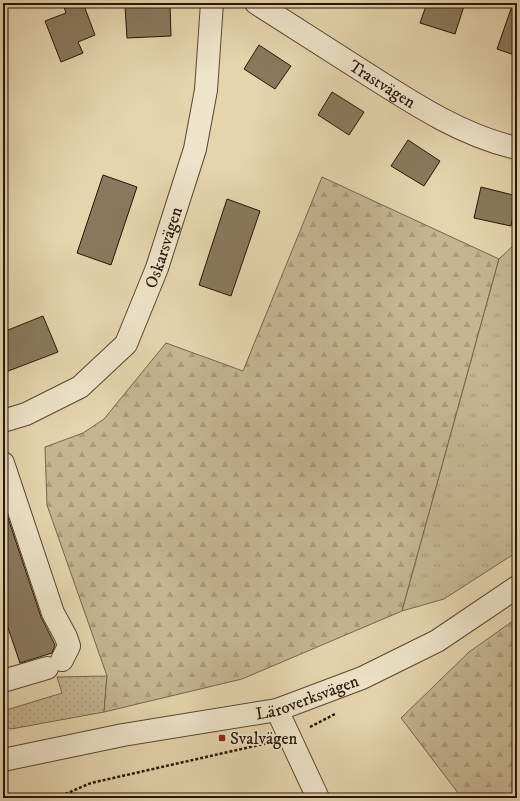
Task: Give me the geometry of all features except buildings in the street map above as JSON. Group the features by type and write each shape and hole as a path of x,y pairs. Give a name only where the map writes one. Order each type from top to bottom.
{"street":[{"name":"Oskarsvägen","path":"3,421 26,414 80,387 126,344 157,268 195,149 206,90 212,3"},
{"name":"Trastvägen","path":"256,3 406,99 464,129 503,145 517,148"},
{"path":"3,463 54,613 69,646 55,664 3,681"},
{"name":"Läroverksvägen","path":"3,760 123,735 277,710 362,678 437,641 517,587"},
{"path":"277,710 318,798"}],"path":[{"path":"56,798 91,783 289,738"},
{"path":"170,798 172,796 181,798"}],"green space":[{"path":"322,177 499,259 402,611 242,679 104,712 107,676 47,505 45,447 83,433 104,419 166,343 243,371"},
{"path":"517,242 517,552 444,599 402,611 499,259"},
{"path":"517,618 517,798 462,798 401,718 469,652"},
{"path":"107,676 104,712 11,729 3,726 3,711 62,693 57,677"}],"place":[{"name":"Svalvägen","path":"222,738"}]}
